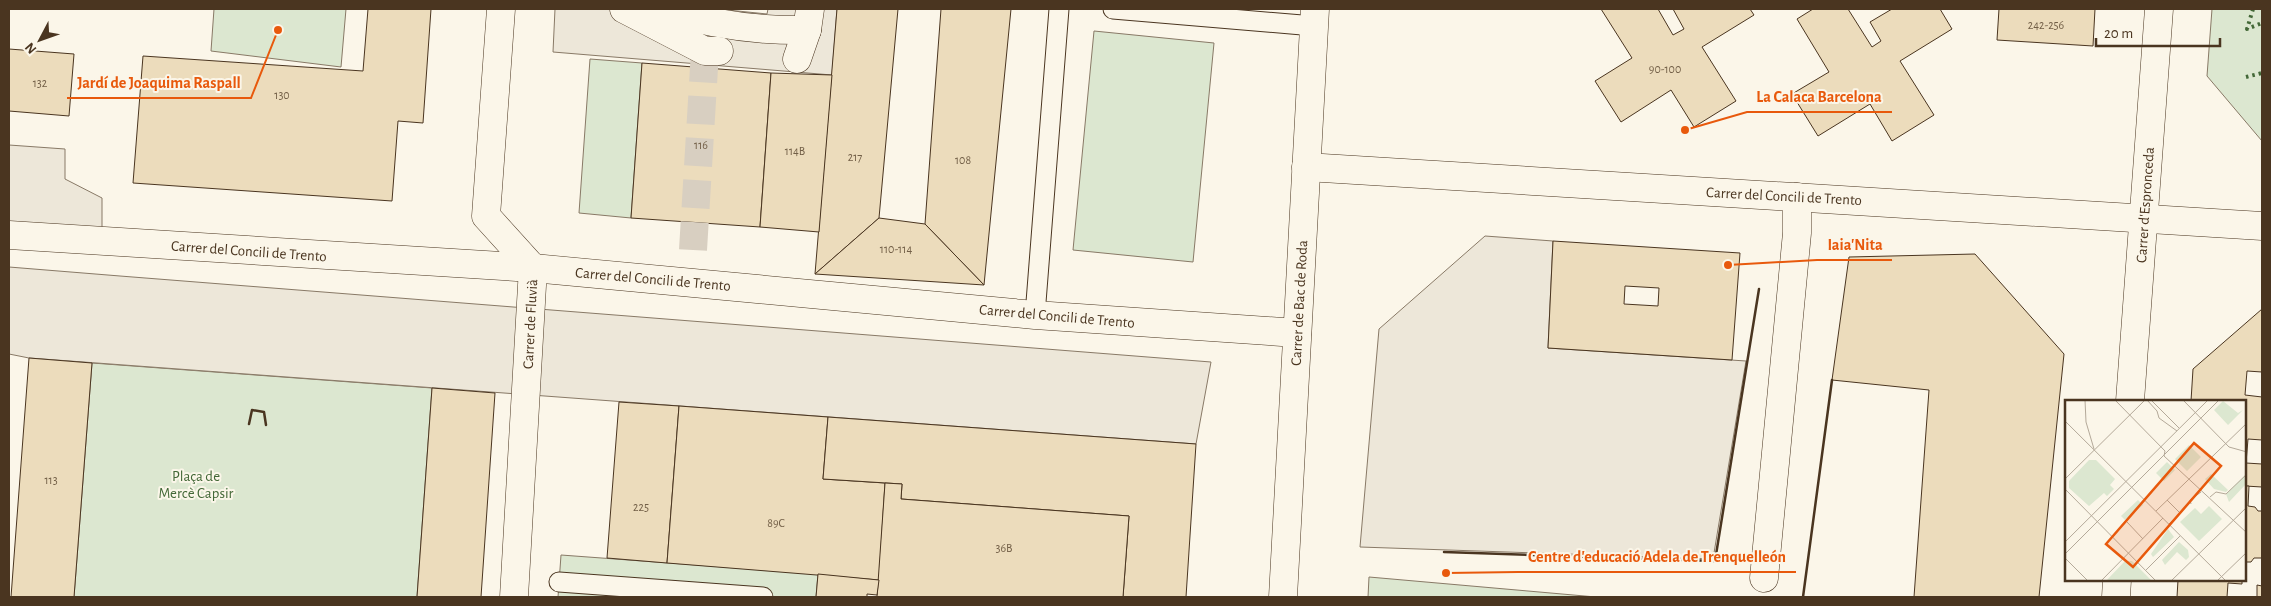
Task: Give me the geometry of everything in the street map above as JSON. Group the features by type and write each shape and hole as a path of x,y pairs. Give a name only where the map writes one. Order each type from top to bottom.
{"street":[{"name":"Carrer de Fluvià","path":"501,9 486,216 534,268 514,597"},
{"path":"624,9 705,51 718,52"},
{"path":"660,9 693,19 771,30 808,19"},
{"name":"Carrer d'Espronceda","path":"2130,400 2159,9"},
{"name":"Carrer de Bac de Roda","path":"1283,597 1314,17"},
{"path":"797,59 808,19"},
{"name":"Carrer del Concili de Trento","path":"1306,167 2262,226"},
{"path":"1764,578 1797,233 1798,197"},
{"name":"Carrer del Concili de Trento","path":"9,235 534,268 1035,315 1297,334"},
{"path":"2116,597 2117,581"}],"lane":[{"path":"1035,315 1060,9"},
{"path":"1113,9 1314,17"},
{"path":"559,582 763,597"}],"green space":[{"path":"214,9 346,9 341,67 211,51"},
{"path":"2212,9 2262,9 2262,141 2207,76"},
{"path":"1094,31 1214,43 1193,262 1073,250"},
{"path":"590,59 642,63 631,218 579,213"},
{"name":"Plaça de Mercè Capsir","path":"92,363 432,388 417,597 74,597"},
{"path":"561,555 818,574 816,597 558,597"},
{"path":"1369,577 1596,597 1368,597"}],"shaded area":[{"path":"555,9 718,9 767,14 768,9 837,9 832,75 553,52"},
{"path":"9,145 65,149 65,179 102,198 102,228 9,222"},
{"path":"1485,236 1553,241 1548,348 1746,361 1713,559 1360,547 1379,329"},
{"path":"9,267 1211,362 1196,444 29,358 9,354"}],"building":[{"path":"368,9 431,9 423,123 398,121 392,201 133,183 143,56 363,71"},
{"path":"837,9 898,9 879,218 815,274"},
{"path":"941,9 1011,9 984,285 925,224"},
{"path":"1601,9 1658,9 1673,35 1684,29 1673,9 1750,9 1754,15 1702,47 1736,101 1694,127 1671,90 1621,122 1595,81 1632,58"},
{"path":"1813,9 1848,9 1872,47 1881,41 1870,22 1892,9 1940,9 1952,29 1900,61 1934,115 1892,141 1870,104 1818,136 1792,94 1829,72 1797,19"},
{"path":"1999,9 2095,9 2093,46 1997,40"},
{"path":"9,49 74,54 69,116 9,111"},
{"path":"642,63 771,73 760,227 631,218"},
{"path":"771,73 832,75 819,232 760,227"},
{"path":"879,218 925,224 984,285 815,274"},
{"path":"1553,241 1740,253 1732,360 1548,348","holes":["1625,286 1659,288 1658,306 1624,304"]},
{"path":"1975,254 2064,354 2039,597 1914,597 1929,390 1832,380 1849,257"},
{"path":"2262,309 2262,372 2247,371 2245,395 2262,397 2262,440 2248,439 2246,463 2246,400 2191,400 2193,369"},
{"path":"29,358 92,363 74,597 11,597"},
{"path":"432,388 495,393 481,597 417,597"},
{"path":"619,402 679,406 667,563 607,558"},
{"path":"679,406 828,417 823,479 885,483 879,580 667,563"},
{"path":"828,417 1196,444 1186,597 1123,597 1129,516 901,499 902,484 823,479"},
{"path":"2246,463 2262,464 2262,487 2246,486"},
{"path":"885,483 902,484 901,499 1129,516 1123,597 877,597"},
{"path":"2246,486 2249,486 2248,506 2262,511 2262,558 2254,558 2251,562 2246,562"},
{"path":"818,574 879,580 877,595 867,594 867,597 816,597"},
{"path":"2178,581 2242,581 2242,584 2228,583 2227,597 2177,597"},
{"path":"2257,585 2262,586 2262,597 2257,597"}],"tunnel":[{"path":"693,250 705,51"}],"hedge":[{"path":"2253,9 2247,29 2262,23"},
{"path":"2246,77 2262,73"}],"wall":[{"path":"1444,552 1715,561 1759,289"},
{"path":"1803,597 1832,380"},
{"path":"249,424 252,410 264,412 266,425"}],"place":[{"name":"Jardí de Joaquima Raspall","path":"278,30"},
{"name":"La Calaca Barcelona","path":"1685,130"},
{"name":"Iaia'Nita","path":"1728,265"},
{"name":"Centre d'educació Adela de Trenquelleón","path":"1446,573"}]}
